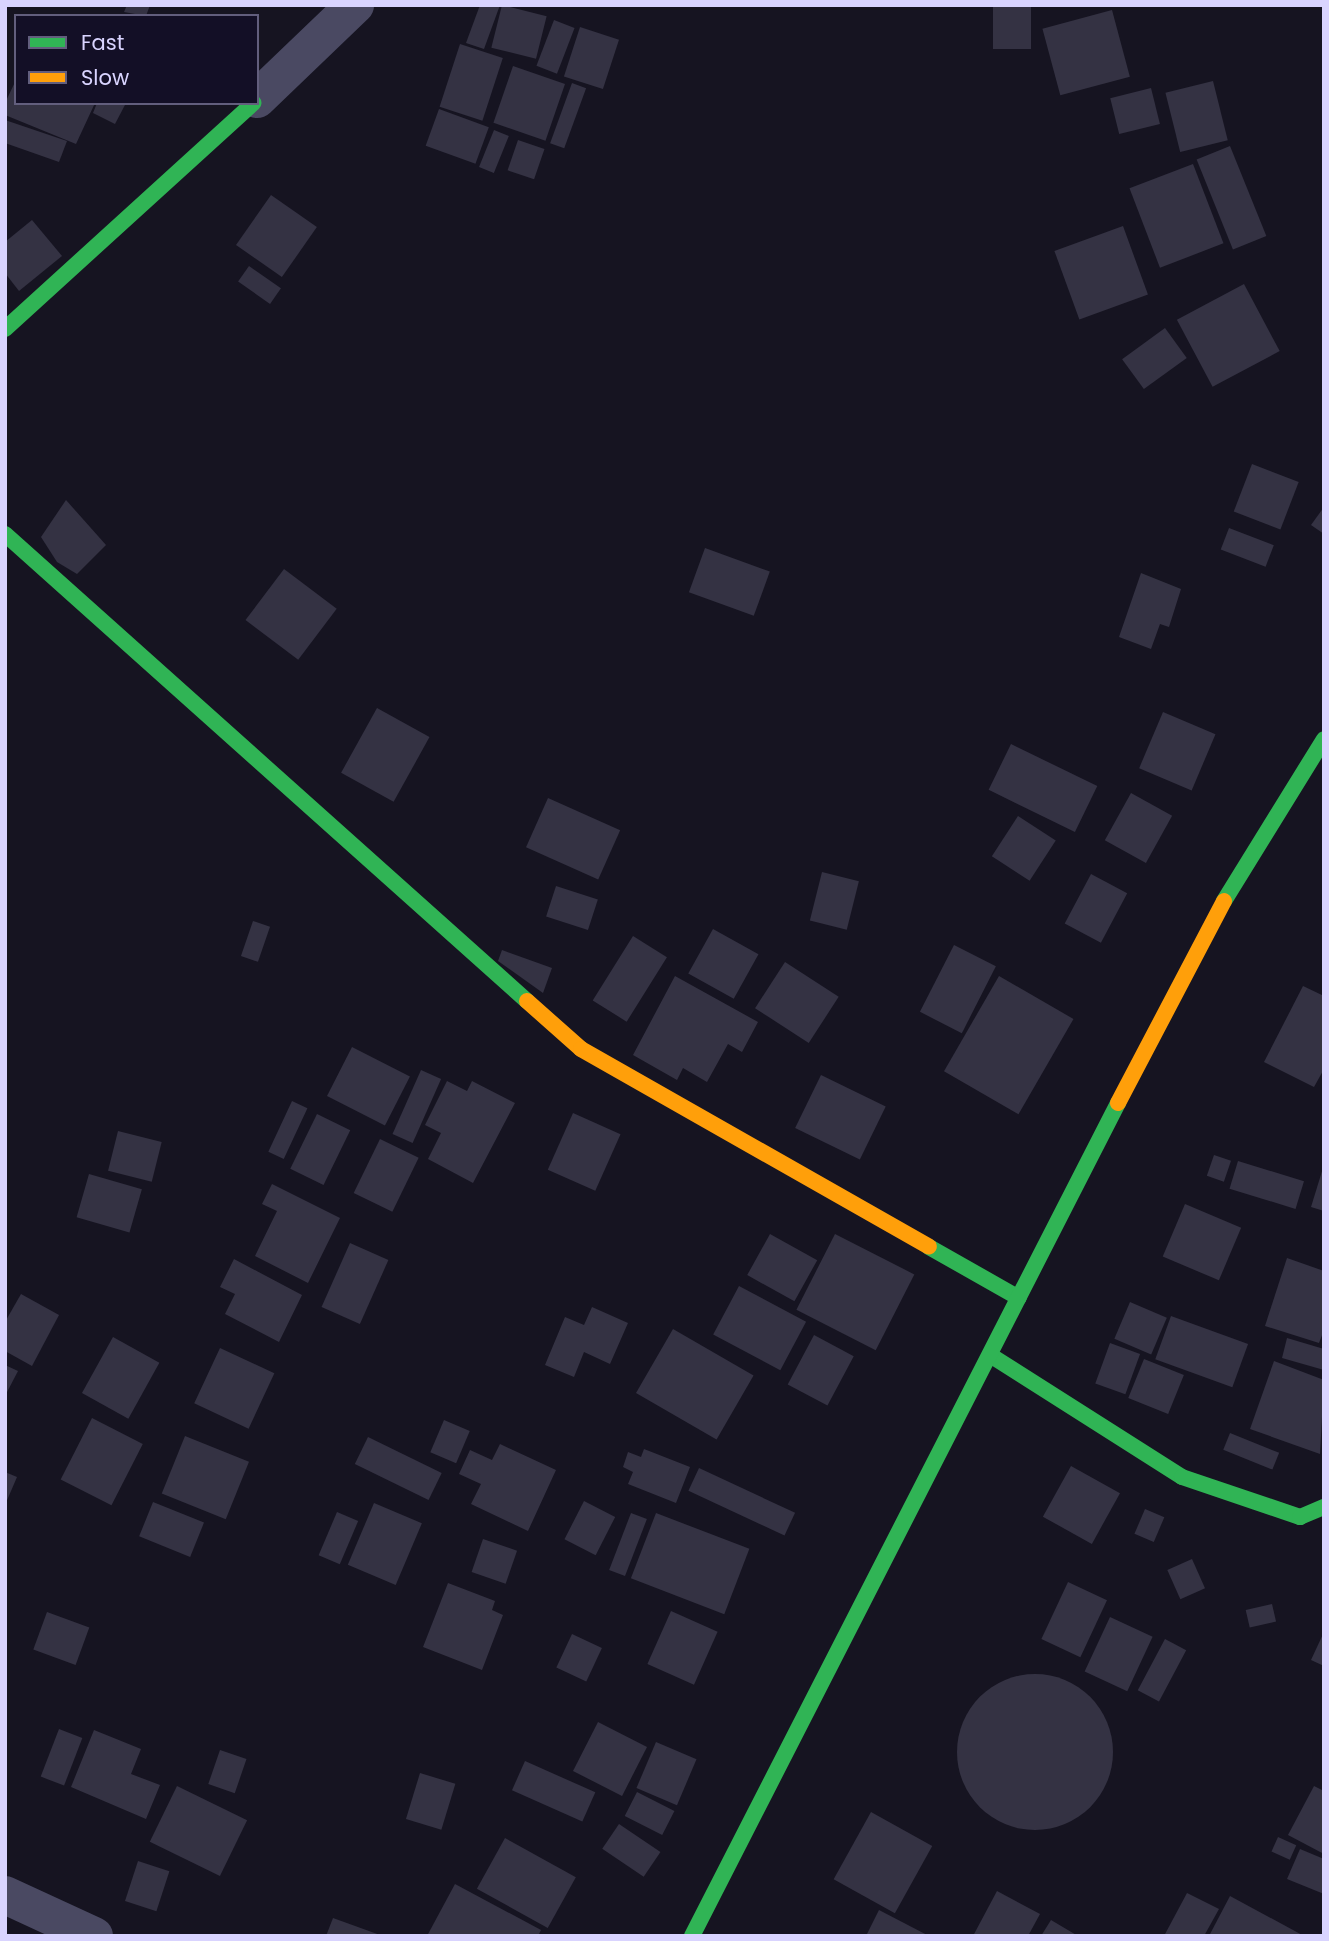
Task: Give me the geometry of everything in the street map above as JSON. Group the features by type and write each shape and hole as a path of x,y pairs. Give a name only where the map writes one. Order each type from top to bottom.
{"main road":[{"path":"5,329 251,105"},
{"path":"5,534 581,1049 1019,1298"},
{"path":"692,1936 1210,924 1283,799 1324,739"},
{"path":"990,1354 1182,1477 1300,1517 1324,1507"}],"street":[{"path":"259,97 355,5"},
{"path":"5,1895 94,1936"}],"building":[{"path":"127,5 150,5 147,14 124,12"},
{"path":"480,5 500,5 484,49 466,43"},
{"path":"502,5 547,16 536,59 491,48"},
{"path":"993,5 1031,5 1031,49 993,49"},
{"path":"1112,10 1130,77 1060,95 1042,29"},
{"path":"554,20 575,28 557,74 536,66"},
{"path":"580,27 619,40 603,89 564,76"},
{"path":"460,44 503,58 482,121 440,107"},
{"path":"513,66 565,84 545,141 493,123"},
{"path":"1213,81 1228,140 1180,152 1165,93"},
{"path":"572,83 586,88 564,148 550,143"},
{"path":"14,84 14,105 94,105 76,144 5,115 5,103"},
{"path":"1151,88 1160,124 1119,134 1110,98"},
{"path":"96,105 125,105 115,124 93,113"},
{"path":"439,109 489,127 475,164 426,146"},
{"path":"5,120 67,141 59,162 5,143"},
{"path":"494,130 509,136 494,173 479,167"},
{"path":"518,140 544,149 534,179 508,170"},
{"path":"1230,146 1266,236 1233,249 1197,159"},
{"path":"1193,164 1223,243 1160,268 1130,188"},
{"path":"271,195 317,227 282,277 236,245"},
{"path":"32,220 62,256 19,291 5,273 5,242"},
{"path":"1123,226 1148,295 1079,320 1054,251"},
{"path":"249,266 281,288 270,304 238,282"},
{"path":"1244,284 1280,351 1213,387 1177,320"},
{"path":"1165,328 1187,358 1144,389 1122,359"},
{"path":"1252,464 1299,482 1280,530 1234,512"},
{"path":"66,500 106,545 77,574 57,562 41,537"},
{"path":"1324,507 1324,534 1311,525"},
{"path":"1229,528 1274,545 1266,567 1221,549"},
{"path":"705,548 770,572 754,616 689,592"},
{"path":"284,569 337,609 298,660 245,620"},
{"path":"1141,573 1181,589 1169,627 1160,624 1151,649 1119,637"},
{"path":"377,708 429,737 394,802 341,773"},
{"path":"1163,712 1215,734 1192,790 1139,768"},
{"path":"1011,744 1097,786 1075,832 989,790"},
{"path":"1131,793 1172,816 1146,863 1105,840"},
{"path":"548,798 620,830 598,879 526,847"},
{"path":"1018,816 1056,841 1030,881 992,856"},
{"path":"822,872 859,881 847,930 810,921"},
{"path":"1091,874 1127,893 1101,943 1065,923"},
{"path":"556,886 598,900 588,930 546,916"},
{"path":"253,921 270,927 258,962 241,956"},
{"path":"713,929 758,954 734,999 688,974"},
{"path":"633,936 667,957 627,1022 593,1000"},
{"path":"954,945 996,966 962,1033 920,1012"},
{"path":"502,950 552,968 543,993 498,961"},
{"path":"785,962 839,997 809,1043 755,1008"},
{"path":"675,976 758,1022 742,1052 728,1044 707,1082 683,1068 677,1080 633,1055"},
{"path":"999,976 1073,1019 1018,1114 944,1071"},
{"path":"1303,986 1324,996 1324,1069 1314,1087 1264,1062"},
{"path":"352,1047 410,1077 385,1126 327,1096"},
{"path":"421,1070 441,1079 413,1143 393,1134"},
{"path":"821,1075 886,1107 860,1160 795,1128"},
{"path":"447,1081 467,1091 472,1081 515,1103 473,1183 428,1159 441,1133 425,1125"},
{"path":"292,1101 307,1108 284,1159 268,1152"},
{"path":"573,1113 621,1134 595,1191 548,1170"},
{"path":"317,1114 350,1130 324,1185 290,1169"},
{"path":"118,1131 162,1142 152,1182 108,1171"},
{"path":"380,1139 419,1158 392,1212 354,1193"},
{"path":"1214,1155 1231,1161 1224,1182 1207,1176"},
{"path":"1238,1161 1304,1181 1296,1209 1230,1189"},
{"path":"1324,1168 1324,1211 1311,1207"},
{"path":"89,1174 142,1189 129,1232 77,1217"},
{"path":"272,1184 340,1218 308,1283 255,1256 277,1211 262,1204"},
{"path":"1185,1204 1241,1228 1219,1280 1163,1256"},
{"path":"770,1234 817,1260 794,1301 747,1275"},
{"path":"835,1234 914,1274 876,1350 796,1310"},
{"path":"350,1243 388,1260 360,1324 322,1307"},
{"path":"1287,1258 1324,1271 1324,1330 1319,1343 1265,1326"},
{"path":"234,1259 302,1295 279,1342 225,1314 235,1294 220,1287"},
{"path":"739,1286 806,1322 780,1370 713,1335"},
{"path":"21,1294 59,1315 32,1366 5,1351 5,1322"},
{"path":"1130,1302 1167,1318 1151,1354 1114,1339"},
{"path":"592,1307 628,1323 610,1364 584,1352 574,1377 545,1365 565,1317 584,1325"},
{"path":"1171,1316 1248,1344 1232,1387 1155,1359"},
{"path":"673,1329 754,1376 717,1440 636,1393"},
{"path":"814,1335 854,1356 827,1406 788,1384"},
{"path":"113,1337 159,1363 128,1419 82,1393"},
{"path":"1287,1338 1324,1349 1324,1370 1282,1358"},
{"path":"1110,1343 1140,1354 1125,1394 1095,1383"},
{"path":"220,1348 274,1373 249,1429 194,1403"},
{"path":"1144,1359 1184,1375 1168,1414 1128,1398"},
{"path":"1274,1361 1324,1380 1320,1454 1250,1429"},
{"path":"5,1365 18,1371 5,1396"},
{"path":"92,1418 143,1444 111,1505 61,1479"},
{"path":"444,1420 470,1431 456,1463 430,1452"},
{"path":"1230,1433 1279,1453 1272,1470 1223,1450"},
{"path":"185,1436 249,1462 226,1519 162,1493"},
{"path":"368,1437 442,1473 429,1500 355,1464"},
{"path":"500,1444 556,1470 528,1531 471,1504 481,1484 459,1474 470,1450 492,1460"},
{"path":"644,1449 690,1467 676,1503 628,1484 633,1472 623,1467 628,1452 641,1457"},
{"path":"1071,1466 1120,1493 1092,1544 1043,1517"},
{"path":"699,1468 795,1513 785,1535 688,1491"},
{"path":"5,1472 17,1477 5,1505"},
{"path":"584,1501 615,1517 596,1555 564,1539"},
{"path":"153,1502 204,1523 190,1557 139,1536"},
{"path":"374,1503 422,1523 396,1585 348,1565"},
{"path":"1145,1509 1164,1517 1154,1542 1134,1534"},
{"path":"337,1512 358,1521 340,1564 319,1555"},
{"path":"631,1513 647,1519 625,1576 609,1570"},
{"path":"656,1513 749,1549 724,1614 631,1578"},
{"path":"483,1539 517,1551 506,1584 472,1572"},
{"path":"1192,1559 1205,1588 1180,1599 1167,1570"},
{"path":"1068,1582 1107,1600 1080,1657 1041,1639"},
{"path":"448,1583 495,1601 492,1610 503,1615 482,1670 423,1647"},
{"path":"1272,1604 1276,1622 1250,1628 1246,1610"},
{"path":"671,1611 718,1632 694,1685 647,1664"},
{"path":"47,1612 89,1627 76,1665 33,1650"},
{"path":"1110,1617 1153,1637 1127,1691 1085,1671"},
{"path":"1324,1632 1324,1666 1311,1660"},
{"path":"572,1634 602,1648 586,1681 556,1668"},
{"path":"1165,1639 1186,1650 1159,1701 1138,1690"},
{"path":"1035,1674 1065,1680 1090,1697 1107,1722 1113,1752 1107,1782 1090,1807 1065,1824 1035,1830 1005,1824 980,1807 963,1782 957,1752 963,1722 980,1697 1005,1680"},
{"path":"598,1722 647,1747 622,1796 573,1771"},
{"path":"59,1729 82,1738 64,1786 41,1777"},
{"path":"94,1730 141,1749 131,1774 160,1785 146,1819 71,1787"},
{"path":"656,1742 697,1759 677,1805 636,1788"},
{"path":"220,1750 246,1759 235,1793 208,1784"},
{"path":"525,1761 595,1792 582,1822 512,1790"},
{"path":"420,1773 455,1784 441,1830 406,1819"},
{"path":"177,1786 247,1820 220,1876 150,1842"},
{"path":"1314,1786 1324,1791 1324,1854 1288,1835"},
{"path":"637,1792 674,1811 662,1835 625,1816"},
{"path":"871,1812 932,1846 895,1913 834,1879"},
{"path":"619,1824 660,1852 644,1877 602,1849"},
{"path":"1278,1837 1296,1845 1290,1860 1271,1852"},
{"path":"505,1838 576,1877 548,1928 477,1889"},
{"path":"1300,1849 1324,1859 1324,1894 1287,1879"},
{"path":"138,1861 169,1871 156,1911 125,1901"},
{"path":"455,1884 541,1930 538,1936 427,1936"},
{"path":"997,1891 1040,1914 1028,1936 973,1936"},
{"path":"1187,1893 1219,1909 1204,1936 1164,1936"},
{"path":"1230,1896 1304,1936 1209,1936"},
{"path":"879,1910 929,1936 866,1936"},
{"path":"333,1918 380,1935 380,1936 326,1936"},
{"path":"1051,1920 1078,1936 1041,1936"}],"traffic: fast":[{"path":"5,329 251,105"},
{"path":"5,534 527,1001"},
{"path":"1224,901 1324,739"},
{"path":"692,1936 1118,1103"},
{"path":"929,1247 1019,1298"},
{"path":"990,1355 1182,1477 1300,1517 1324,1507"}],"traffic: slow":[{"path":"1118,1103 1224,901"},
{"path":"527,1001 581,1049 929,1247"}]}
